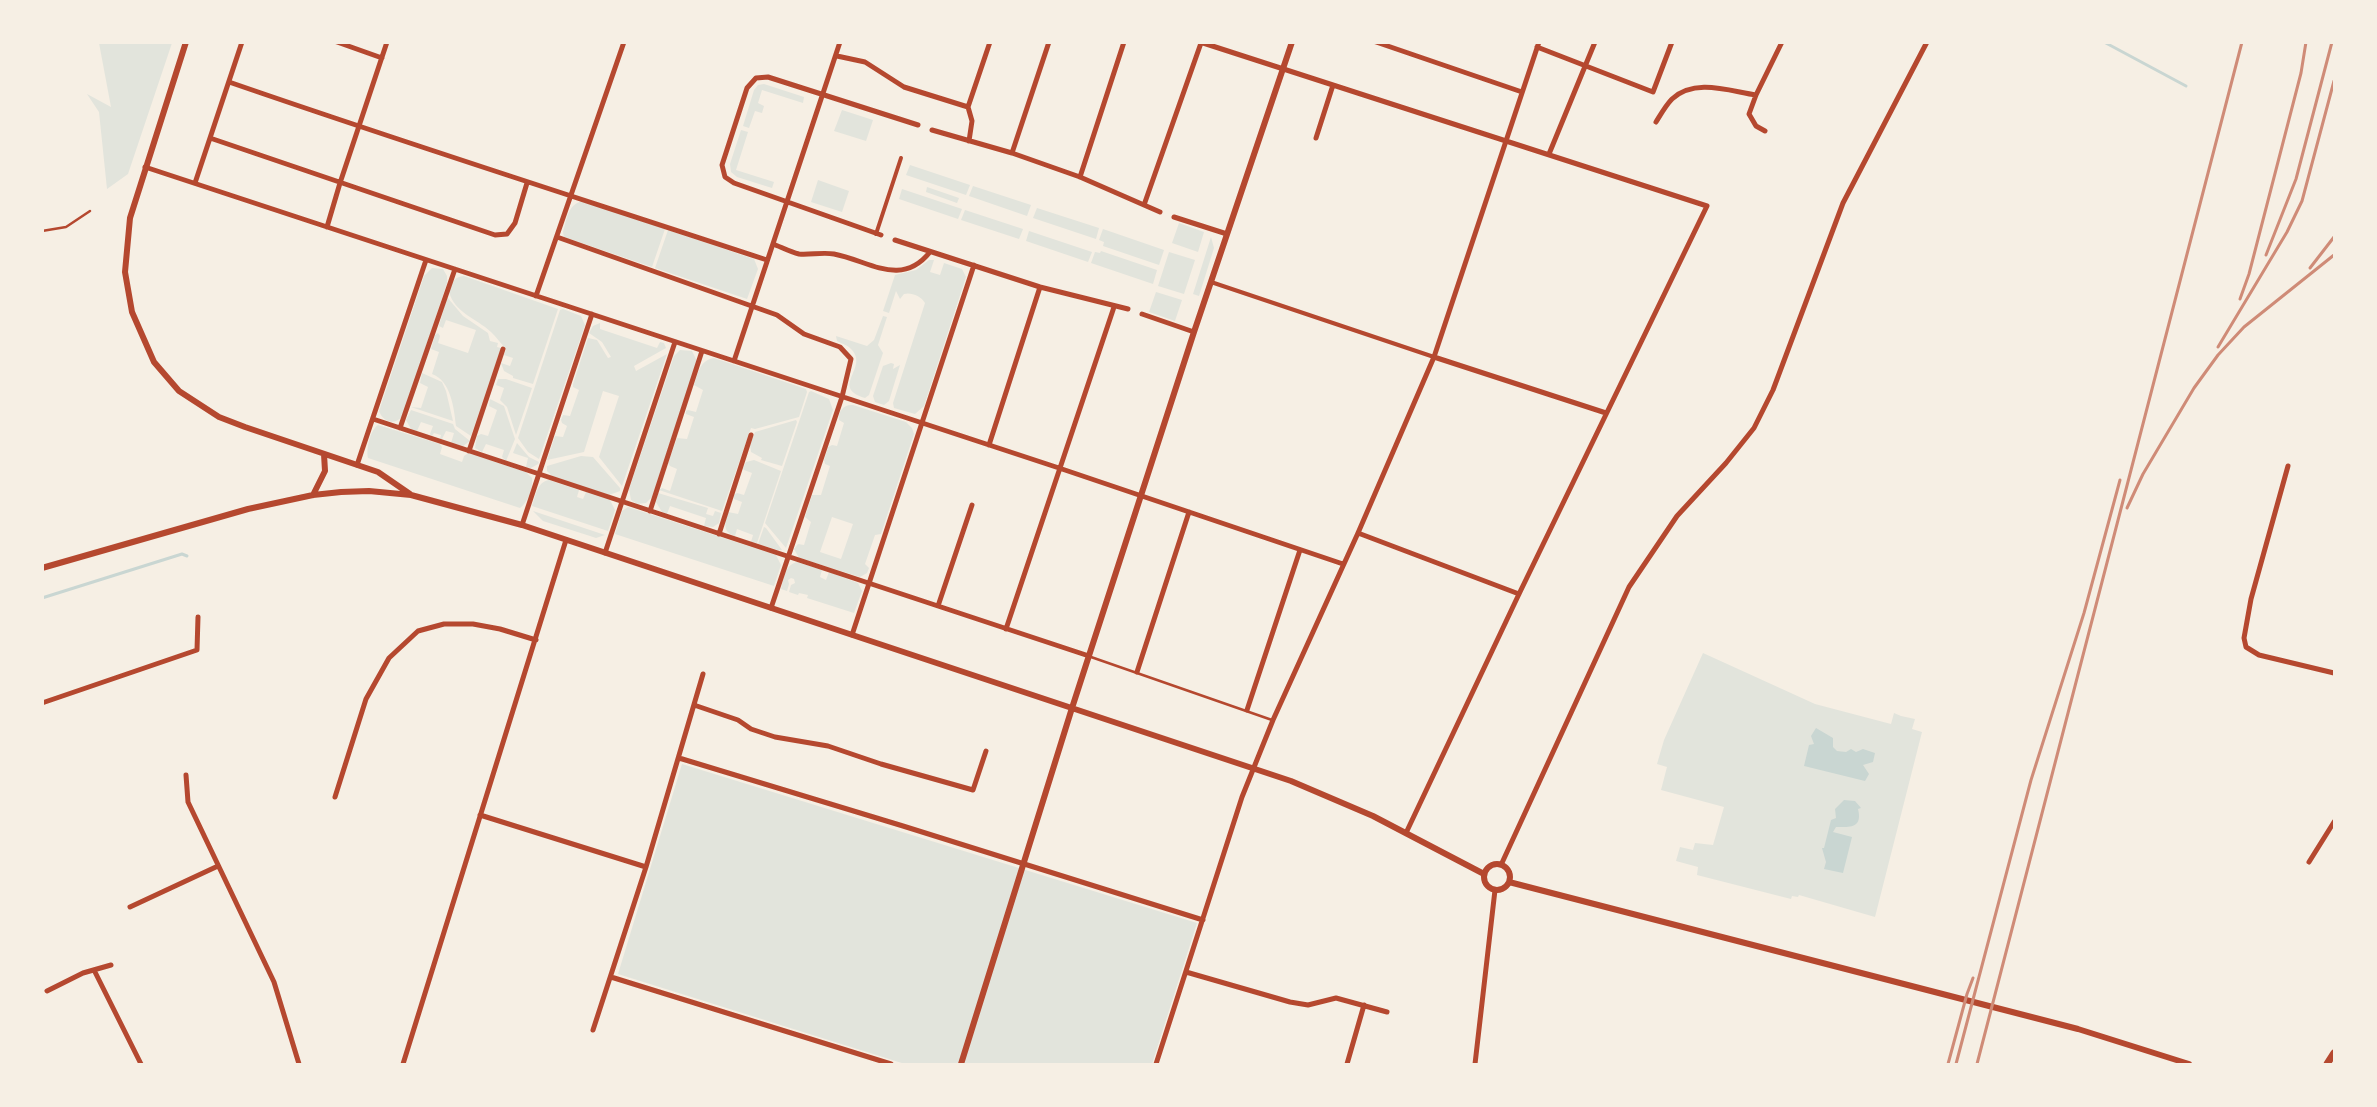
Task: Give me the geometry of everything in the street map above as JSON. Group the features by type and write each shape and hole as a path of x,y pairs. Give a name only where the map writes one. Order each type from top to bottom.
{"main road":[{"path":"2328,1064 2334,1053"}],"street":[{"path":"186,42 144,167 130,218 125,272 132,312 154,362 179,391 220,417 388,477 412,495"},
{"path":"195,183 242,42"},
{"path":"337,42 382,58"},
{"path":"327,227 387,42"},
{"path":"536,296 572,197 624,42"},
{"path":"734,361 751,304 773,244 822,94 837,56 840,42"},
{"path":"969,141 972,120 968,107 990,42"},
{"path":"1012,153 1049,42"},
{"path":"1080,177 1124,42"},
{"path":"961,1064 1072,708 1194,332 1292,42"},
{"path":"1376,42 1522,92"},
{"path":"1549,154 1595,42"},
{"path":"1156,1064 1242,797 1273,720 1358,533 1434,357 1538,45 1585,67 1653,92 1672,42"},
{"path":"1766,131 1756,126 1749,114 1756,95 1782,42"},
{"path":"1501,865 1630,587 1677,516 1726,463 1754,428 1773,390 1843,203 1927,42"},
{"path":"1144,205 1200,43 1283,68 1707,206 1519,594 1406,833"},
{"path":"837,56 865,62 904,86 968,107"},
{"path":"902,158 879,234 729,181 722,171 722,165 747,88 751,82 762,76 918,125"},
{"path":"229,82 527,183 767,260"},
{"path":"1316,138 1333,85"},
{"path":"1656,122 1671,100 1686,89 1697,87 1756,95"},
{"path":"932,130 1012,153 1080,177 1160,212"},
{"path":"210,138 495,235 507,234 515,223 527,183"},
{"path":"144,167 1059,468 1343,564"},
{"path":"1174,217 1227,234"},
{"path":"556,237 751,304 777,315 804,334 840,347 851,359 842,397 771,608"},
{"path":"895,240 1040,287 1128,309"},
{"path":"773,244 797,254 833,254 889,271 907,270 922,262 930,252"},
{"path":"357,465 426,260"},
{"path":"852,636 974,265"},
{"path":"400,428 454,269"},
{"path":"1212,282 1606,413"},
{"path":"989,445 1040,287"},
{"path":"1006,630 1114,307"},
{"path":"522,525 592,314"},
{"path":"1142,314 1194,332"},
{"path":"605,553 675,342"},
{"path":"469,451 503,349"},
{"path":"650,511 702,351"},
{"path":"373,419 1089,656"},
{"path":"719,534 751,435"},
{"path":"313,495 325,471 324,454"},
{"path":"2288,466 2251,599 2244,638 2246,647 2259,655 2334,672"},
{"path":"42,568 248,510 313,495 369,491 412,495 522,525 1254,769 1334,798 1406,833 1484,874 1488,886 1495,890 1503,888 1509,882 1508,870 1501,865 1493,865 1484,874"},
{"path":"938,606 972,505"},
{"path":"1137,672 1189,512"},
{"path":"1358,533 1519,594"},
{"path":"403,1064 566,540"},
{"path":"1247,710 1300,550"},
{"path":"42,703 197,650 198,617"},
{"path":"335,797 366,699 389,658 418,631 444,624 473,624 500,628 536,640"},
{"path":"593,1030 646,867 703,674"},
{"path":"694,705 738,720 751,729 775,738 828,746 881,764 973,790 986,751"},
{"path":"679,758 1203,920"},
{"path":"186,775 188,802 274,982 299,1064"},
{"path":"480,815 646,867"},
{"path":"2309,862 2334,822"},
{"path":"130,907 218,866"},
{"path":"1509,882 2018,1013 2108,1038 2177,1063 2189,1064"},
{"path":"1475,1064 1495,890"},
{"path":"47,991 94,970 111,965"},
{"path":"94,970 140,1064"},
{"path":"1186,972 1290,1002 1308,1005 1336,998 1387,1012"},
{"path":"610,977 891,1064"},
{"path":"1347,1064 1364,1005"}],"lane":[{"path":"42,231 66,226 90,211"},
{"path":"1089,656 1273,720"}],"shaded area":[{"path":"99,43 172,43 128,174 107,189 99,112 87,94 111,107"},
{"path":"764,84 804,97 803,103 762,90 758,103 764,106 762,113 755,111 749,128 743,126 754,90 758,85"},
{"path":"842,110 873,120 866,141 834,131"},
{"path":"741,130 748,132 736,170 774,182 772,188 737,177 731,172 730,164"},
{"path":"910,165 970,185 966,195 906,175"},
{"path":"818,180 849,191 842,212 811,202"},
{"path":"973,186 1031,205 1027,216 969,196"},
{"path":"927,187 959,198 957,203 926,192"},
{"path":"902,189 962,209 958,219 899,199"},
{"path":"585,201 665,229 652,267 564,237 563,232 569,212 575,204"},
{"path":"1037,208 1099,228 1096,239 1033,218"},
{"path":"965,210 1023,229 1019,239 961,220"},
{"path":"1179,223 1204,232 1198,252 1172,243"},
{"path":"1103,229 1164,250 1159,265 1103,246 1104,242 1099,240"},
{"path":"668,230 754,259 758,269 747,299 655,268"},
{"path":"1029,231 1092,252 1088,262 1026,241"},
{"path":"1211,237 1214,248 1199,296 1193,294"},
{"path":"1101,251 1157,270 1153,284 1091,263 1095,252 1100,253"},
{"path":"1169,252 1195,260 1184,294 1158,286"},
{"path":"929,260 934,260 930,272 940,275 944,263 962,269 966,277 924,406 915,414 894,408 893,403 925,303 916,295 910,294 904,294 900,299 896,291 889,313 883,311 895,275 916,270"},
{"path":"432,268 443,269 447,276 447,283 403,416 396,421 389,421 383,418 379,411 424,276"},
{"path":"464,276 558,309 533,384 513,378 513,376 504,371 501,363 510,366 513,358 504,355 506,350 495,336 461,310 452,299 449,292 452,283"},
{"path":"1156,292 1182,300 1175,321 1149,312"},
{"path":"447,297 463,316 488,333 490,341 498,343 497,347 501,348 471,436 456,426 453,403 447,389 432,374 439,352 431,349 435,335 438,333 440,336 438,343 468,353 476,330 446,320 443,328 439,326"},
{"path":"563,309 581,316 585,325 539,459 528,452 518,438 560,310"},
{"path":"883,316 887,317 878,345 883,353 869,395 865,398 855,394 850,388 856,356 850,348 837,341 836,336 867,346 874,340"},
{"path":"600,323 600,329 657,348 660,342 664,343 666,348 634,366 636,371 667,354 622,486 599,457 619,396 603,391 584,452 547,460 555,436 563,437 567,426 561,420 563,415 570,416 579,390 573,387 573,384 588,338 597,340 608,358 611,357 602,342 589,333 593,326"},
{"path":"680,350 692,351 697,361 652,497 646,503 637,504 631,500 629,489 674,356"},
{"path":"714,358 806,389 807,392 799,417 755,429 751,428 722,511 659,490 662,488 670,491 677,469 668,463 677,438 687,439 694,417 686,414 686,411 696,412 703,390 694,385 698,372 706,361"},
{"path":"891,363 894,364 893,369 900,365 889,401 884,405 875,402 873,396 883,366"},
{"path":"422,373 442,382 453,421 411,407 421,408 428,387 420,383"},
{"path":"498,379 506,379 532,388 516,435 507,407 500,400 504,388 496,385"},
{"path":"811,391 829,399 833,410 786,548 765,523 809,392"},
{"path":"490,399 504,406 515,439 506,461 502,457 504,450 486,444 482,452 475,448 477,436 481,434 488,436 497,410 489,406"},
{"path":"850,405 906,422 912,428 914,434 881,534 875,535 865,564 869,568 867,573 860,577 799,558 794,549 798,544 804,545 811,522 805,517 812,495 821,495 830,466 825,464 824,460 828,447 832,445 837,446 844,423 839,420 840,414 844,407","holes":["832,517 853,524 841,559 820,552"]},
{"path":"411,410 453,424 455,429 470,441 463,446 451,443 454,433 446,431 442,439 440,439 441,435 434,433 432,436 430,434 433,426 421,422 417,431 411,429 406,420"},
{"path":"796,420 797,422 782,466 761,460 762,458 751,452 750,445 755,432"},
{"path":"378,425 440,444 442,447 440,454 462,462 464,456 468,453 526,472 532,478 528,499 520,508 368,458 369,440 375,427"},
{"path":"517,443 529,457 539,462 538,464 531,468 526,467 528,458 513,453"},
{"path":"581,456 593,457 620,488 620,491 609,495 552,476 547,471 547,466"},
{"path":"754,460 781,471 757,543 751,542 753,535 737,529 735,536 726,530 728,512 738,514 742,502 734,499 734,495 737,493 744,495 752,473 743,468 746,462"},
{"path":"549,480 579,490 577,497 583,499 586,492 610,500 615,510 608,531 532,506 539,486"},
{"path":"658,493 708,508 706,514 713,516 715,511 721,513 719,523 713,527 704,526 706,518 670,506 667,514 662,512 656,502"},
{"path":"628,507 776,555 781,565 774,586 615,534 622,511"},
{"path":"533,511 605,535 596,538 543,521"},
{"path":"764,527 766,528 782,550 758,544"},
{"path":"798,562 822,570 820,577 826,580 829,572 858,583 862,591 854,613 807,598 808,595 799,593 798,595 789,592 791,585 795,583 794,579 791,578 788,580 787,591 781,589 788,569"},
{"path":"1703,653 1815,704 1891,724 1894,713 1915,719 1912,729 1922,732 1875,917 1799,895 1798,897 1792,896 1791,899 1697,875 1698,867 1676,861 1680,847 1693,850 1695,843 1713,845 1724,807 1661,790 1667,767 1657,764 1664,740"},
{"path":"1816,728 1833,738 1833,747 1837,751 1846,752 1851,749 1856,752 1863,749 1875,753 1873,762 1863,765 1869,774 1865,781 1804,766 1809,745 1814,744 1811,736"},
{"path":"682,764 1197,923 1152,1064 905,1064 618,974"},
{"path":"1844,800 1855,801 1861,808 1858,809 1859,820 1854,826 1836,827 1833,832 1852,837 1843,873 1824,869 1826,862 1822,848 1824,848 1831,820 1836,818 1835,809"}],"waterway":[{"path":"2104,42 2186,86"},
{"path":"42,598 182,554 187,556"}],"railway":[{"path":"1977,1064 2242,42"},
{"path":"2240,299 2249,274 2301,73 2306,42"},
{"path":"2266,255 2296,179 2332,42"},
{"path":"2218,347 2287,232 2302,201 2334,81"},
{"path":"2310,268 2334,237"},
{"path":"2127,508 2143,474 2194,388 2218,355 2244,327 2334,255"},
{"path":"1956,1064 2031,780 2084,613 2120,480"},
{"path":"1948,1064 1973,978"}]}
